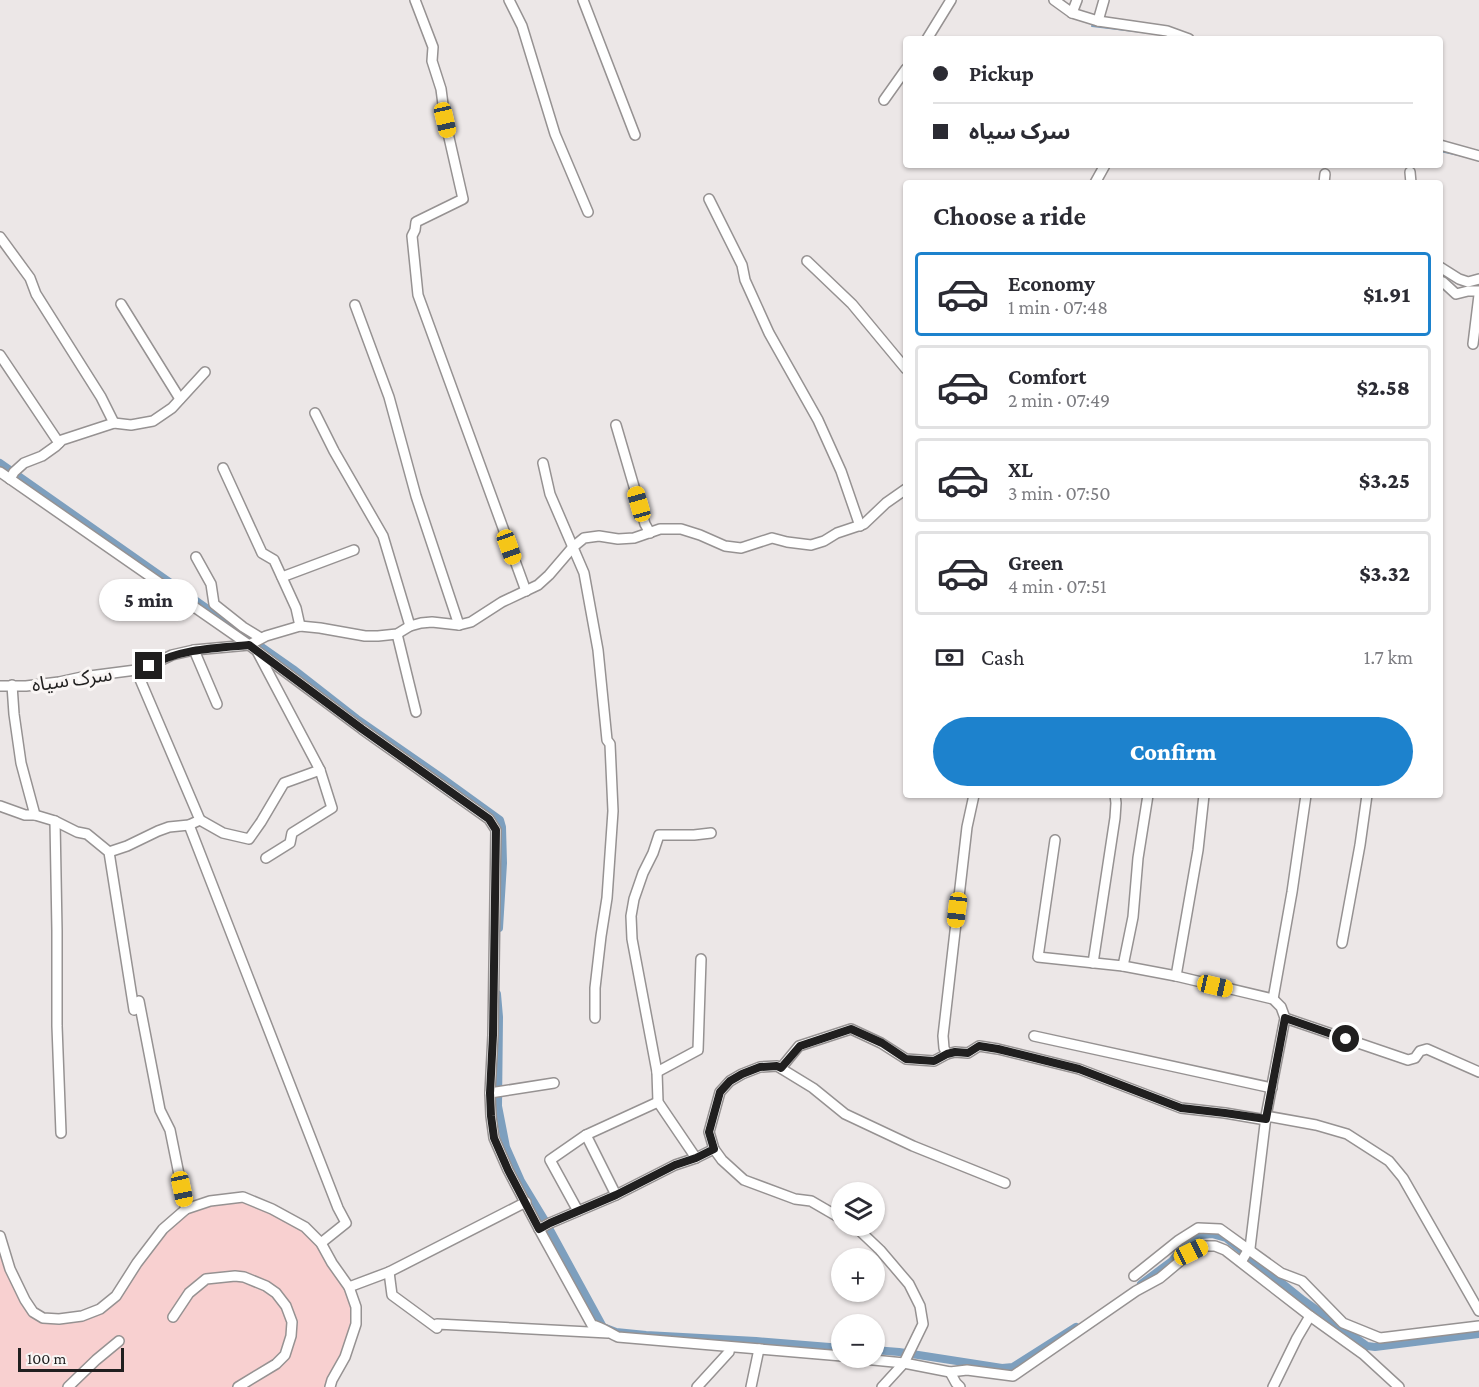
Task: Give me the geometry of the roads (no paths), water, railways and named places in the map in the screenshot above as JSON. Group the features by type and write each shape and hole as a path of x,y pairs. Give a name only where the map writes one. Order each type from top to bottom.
{"street":[{"path":"415,0 434,47 432,61 441,89 445,120 463,199 416,222 412,237 418,295 525,591"},
{"path":"509,0 522,26 555,134 588,212"},
{"path":"583,0 635,135"},
{"path":"929,36 951,0"},
{"path":"1054,0 1072,14 1166,35"},
{"path":"1072,14 1077,0"},
{"path":"1098,21 1104,0"},
{"path":"884,100 903,73"},
{"path":"1443,145 1479,156"},
{"path":"1410,172 1411,180"},
{"path":"709,200 742,266 745,280 769,333 818,420 841,471 860,526"},
{"path":"0,237 30,278 36,294 101,397 114,423"},
{"path":"807,261 852,304 903,365"},
{"path":"1443,269 1468,282 1479,279"},
{"path":"1443,282 1456,294 1479,291"},
{"path":"1473,344 1479,295"},
{"path":"121,304 180,399"},
{"path":"355,305 389,397 416,496 459,626"},
{"path":"0,355 59,443"},
{"path":"12,476 24,463 42,456 62,440 114,423 131,425 153,421 172,408 205,372"},
{"path":"315,413 334,451 384,536 411,626"},
{"path":"616,425 645,524 650,533"},
{"path":"543,463 550,494 584,573 598,650 609,744 613,812 608,897 595,988 595,1018"},
{"path":"223,468 262,553 274,560 296,608 300,626 365,636 397,634 421,622 459,626 471,622 502,602 538,585 584,538 599,536 618,539 634,538 660,529 681,529 725,546 741,548 772,538 811,545 864,524 886,503 903,491"},
{"path":"0,472 12,476 255,643 362,729 489,819 496,830 493,1035 495,1093 491,1116 494,1138 526,1202 544,1226 592,1325 618,1337 831,1355"},
{"path":"282,577 354,550"},
{"path":"196,556 211,584 214,604 243,627 255,643 320,770 332,808 292,833 290,843 266,858"},
{"name":"سرک سیاه","path":"0,686 26,686 136,670 172,655 194,650 255,643 300,626"},
{"path":"397,634 416,712"},
{"path":"194,650 217,704"},
{"path":"136,670 200,820 223,833 249,839 284,783 320,770"},
{"path":"12,686 21,763 35,815"},
{"path":"947,1054 943,1036 967,827 973,798"},
{"path":"1093,963 1115,798"},
{"path":"1123,966 1133,917 1138,858 1148,798"},
{"path":"1176,976 1198,850 1204,798"},
{"path":"1273,999 1306,798"},
{"path":"1342,943 1367,798"},
{"path":"0,806 25,815 35,815 55,821 77,832 87,834 109,852 134,1010"},
{"path":"109,852 169,827 189,825 200,820"},
{"path":"55,821 57,1026 61,1133"},
{"path":"189,825 345,1223 321,1243"},
{"path":"696,1158 658,1102 657,1072 632,939 631,916 634,899 659,835 694,835 711,832"},
{"path":"1055,840 1038,957 1123,966 1176,976 1273,999 1281,1007 1285,1018 1266,1118 1250,1248 1245,1255"},
{"path":"657,1072 698,1050 701,959"},
{"path":"135,981 160,1110 170,1130 186,1209"},
{"path":"1285,1018 1408,1060 1427,1049 1479,1072"},
{"path":"781,1068 800,1046 851,1029 882,1043 906,1059 934,1061 955,1052 968,1053 979,1046 998,1049 1079,1069 1181,1108 1316,1125 1347,1134 1389,1161 1403,1178 1479,1311"},
{"path":"1034,1036 1272,1088"},
{"path":"831,1213 811,1201 795,1199 744,1180 722,1160 714,1149 709,1132 720,1092 730,1081 760,1067 777,1066 813,1088 845,1114 860,1122 1005,1183"},
{"path":"495,1093 554,1083"},
{"path":"578,1211 550,1160 586,1136 658,1102"},
{"path":"586,1136 616,1195"},
{"path":"544,1226 714,1149"},
{"path":"0,1236 10,1269 33,1312 43,1318 59,1319 82,1316 100,1309 116,1296 163,1229 186,1209 210,1201 243,1197 272,1209 305,1227 321,1243 349,1287 356,1308 356,1324 345,1357 330,1387"},
{"path":"349,1287 389,1272 526,1202"},
{"path":"1134,1276 1198,1228 1220,1229 1310,1316 1363,1354 1400,1387"},
{"path":"865,1236 909,1284 920,1305 923,1323 907,1356 882,1387"},
{"path":"885,1357 907,1356 950,1372 967,1371 1013,1376 1136,1291 1160,1278 1191,1252 1204,1246 1215,1246 1245,1255 1302,1281 1343,1323 1380,1338 1479,1326"},
{"path":"389,1272 392,1295 437,1328 437,1324 608,1333"},
{"path":"173,1317 189,1293 206,1279 244,1277 276,1293 286,1306 291,1322 291,1336 285,1355 276,1364 238,1387"},
{"path":"1273,1387 1310,1316"},
{"path":"68,1387 119,1341"},
{"path":"697,1387 729,1352 730,1347"},
{"path":"751,1387 759,1349"},
{"path":"950,1372 960,1387"}],"waterway":[{"path":"1092,26 1167,36"},
{"path":"1443,152 1468,157"},
{"path":"0,463 293,669 357,719 500,820 503,863 499,928"},
{"path":"497,994 498,1106 506,1147 521,1181 603,1327 616,1332 646,1335 831,1347"},
{"path":"1141,1284 1172,1261 1187,1242 1201,1235 1212,1234 1226,1238 1303,1300 1367,1346 1375,1347 1479,1334"},
{"path":"885,1351 1002,1368 1013,1367 1076,1327"}]}
